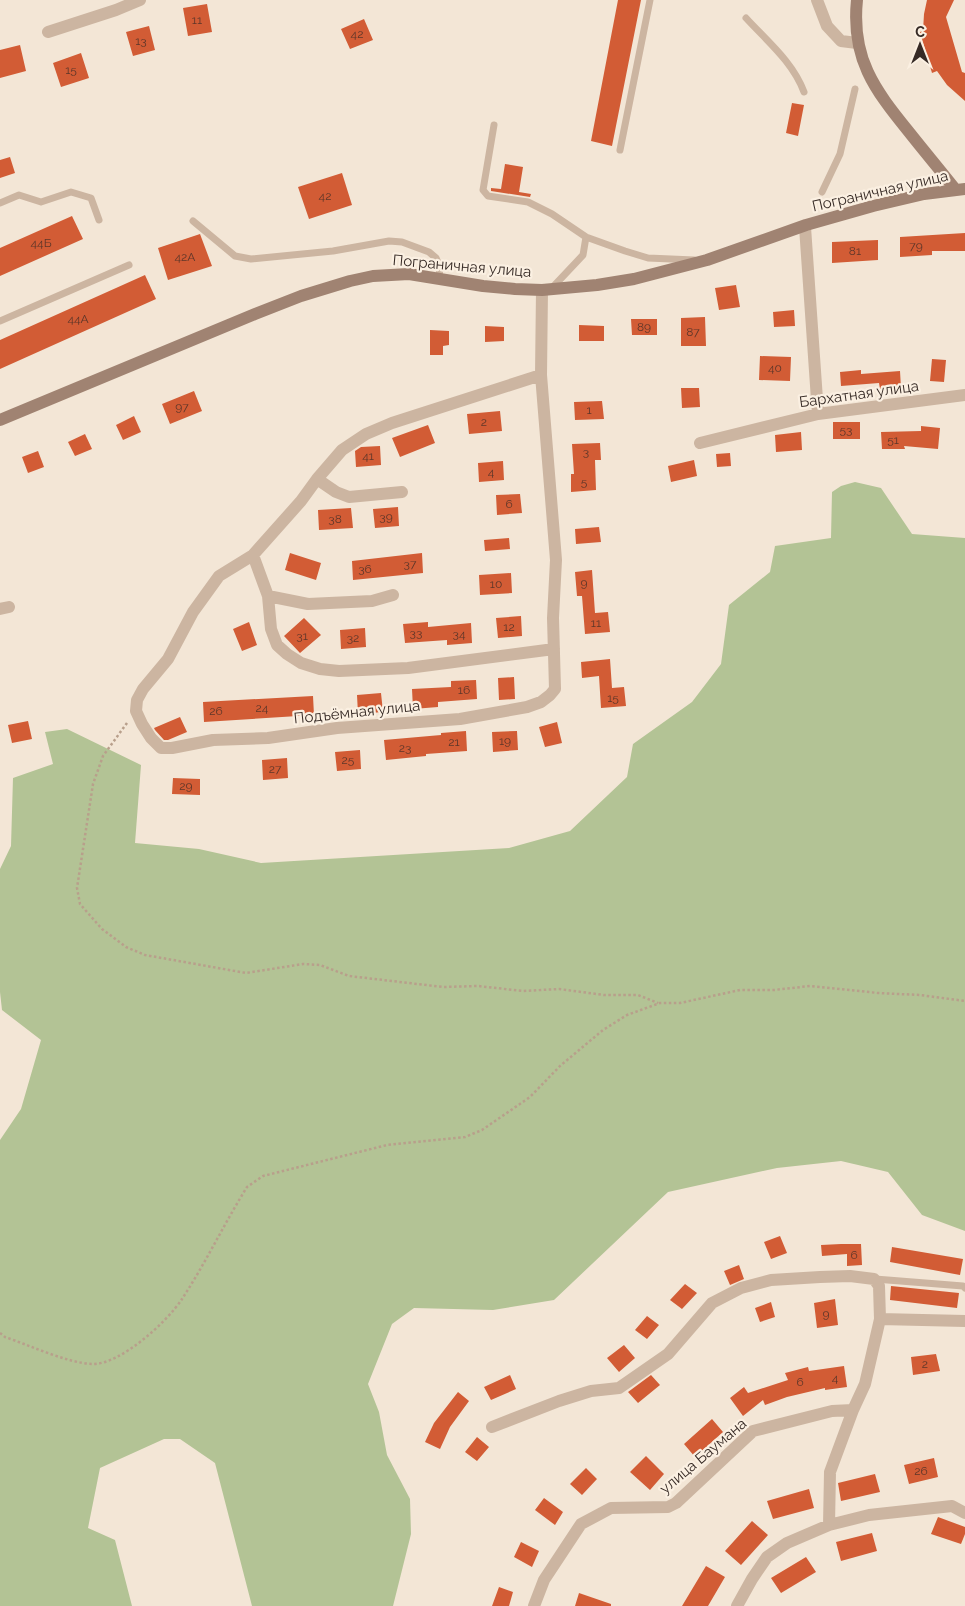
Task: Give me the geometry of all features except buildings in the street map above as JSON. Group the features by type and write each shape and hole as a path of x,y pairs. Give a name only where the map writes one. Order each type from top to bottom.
{"main road":[{"path":"857,0 857,43 870,80 884,101 960,189"},
{"name":"Пограничная улица","path":"0,420 301,296 350,281 373,276 409,274 483,286 546,290 597,285 634,279 707,260 873,206 960,189"}],"street":[{"path":"48,32 116,10 140,0"},
{"path":"817,0 827,26 841,41 857,43"},
{"path":"805,227 818,414"},
{"name":"Подъёмная улица","path":"136,711 151,738 161,748 172,748 213,740 268,738 337,728 460,718 527,707 541,702 550,695 555,689 553,618 556,560 541,375 546,290"},
{"path":"136,711 137,700 143,689 168,659 193,612 218,576 253,555 302,501 317,479 342,450 366,434 392,423 541,375"},
{"name":"Бархатная улица","path":"700,444 818,414 965,396"},
{"path":"317,479 336,492 349,497 402,492"},
{"path":"253,555 268,596 271,629 277,645 302,663 320,669 339,671 408,668 554,649"},
{"path":"268,596 308,604 372,601 393,595"},
{"path":"492,1427 559,1401 591,1391 619,1388 668,1354 712,1303 741,1288 771,1280 850,1276 874,1279 879,1286 880,1319 865,1384 853,1410 830,1472 828,1525"},
{"path":"880,1319 965,1321"},
{"name":"улица Баумана","path":"534,1606 544,1580 581,1524 611,1508 668,1507 676,1503 754,1431 832,1411 853,1410"},
{"path":"737,1606 767,1557 787,1543 828,1525 869,1516 952,1506 965,1513"}],"lane":[{"path":"620,150 650,0"},
{"path":"746,18 791,66 804,92"},
{"path":"822,192 840,154 855,89"},
{"path":"494,125 483,190 488,196 528,202 552,214 586,237 648,258 707,260"},
{"path":"0,203 19,195 41,202 71,192 91,198 99,220"},
{"path":"193,221 235,256 251,259 332,251 389,241 402,242 429,252 436,258 440,267 439,278"},
{"path":"546,290 583,255 586,237"},
{"path":"0,321 129,265"},
{"path":"874,1279 963,1286 965,1288"}],"path":[{"path":"136,711 103,756 93,784 77,888 80,904 102,929 126,947 145,955 246,973 303,964 320,965 349,976 434,986 478,986 523,991 559,988 604,995 638,995 660,1003 680,1003 740,990 774,990 810,986 920,995 965,1001"},
{"path":"0,1333 5,1337 74,1361 92,1364 105,1363 134,1347 164,1320 181,1300 247,1187 262,1176 387,1145 465,1137 482,1130 530,1097 560,1066 603,1030 627,1015 660,1003"}],"green space":[{"path":"855,482 881,488 912,534 965,538 965,1231 922,1215 888,1172 841,1161 777,1168 668,1192 554,1300 493,1310 414,1308 392,1324 368,1384 379,1412 387,1455 410,1499 411,1534 393,1606 252,1606 215,1463 180,1439 164,1439 100,1468 88,1528 115,1540 132,1606 0,1606 0,1140 21,1109 41,1040 2,1010 0,992 0,869 11,846 13,778 53,764 45,732 67,729 141,765 135,843 199,849 261,863 509,848 570,831 627,777 633,744 692,702 721,664 729,605 770,572 775,546 831,538 832,492 841,486"}]}
